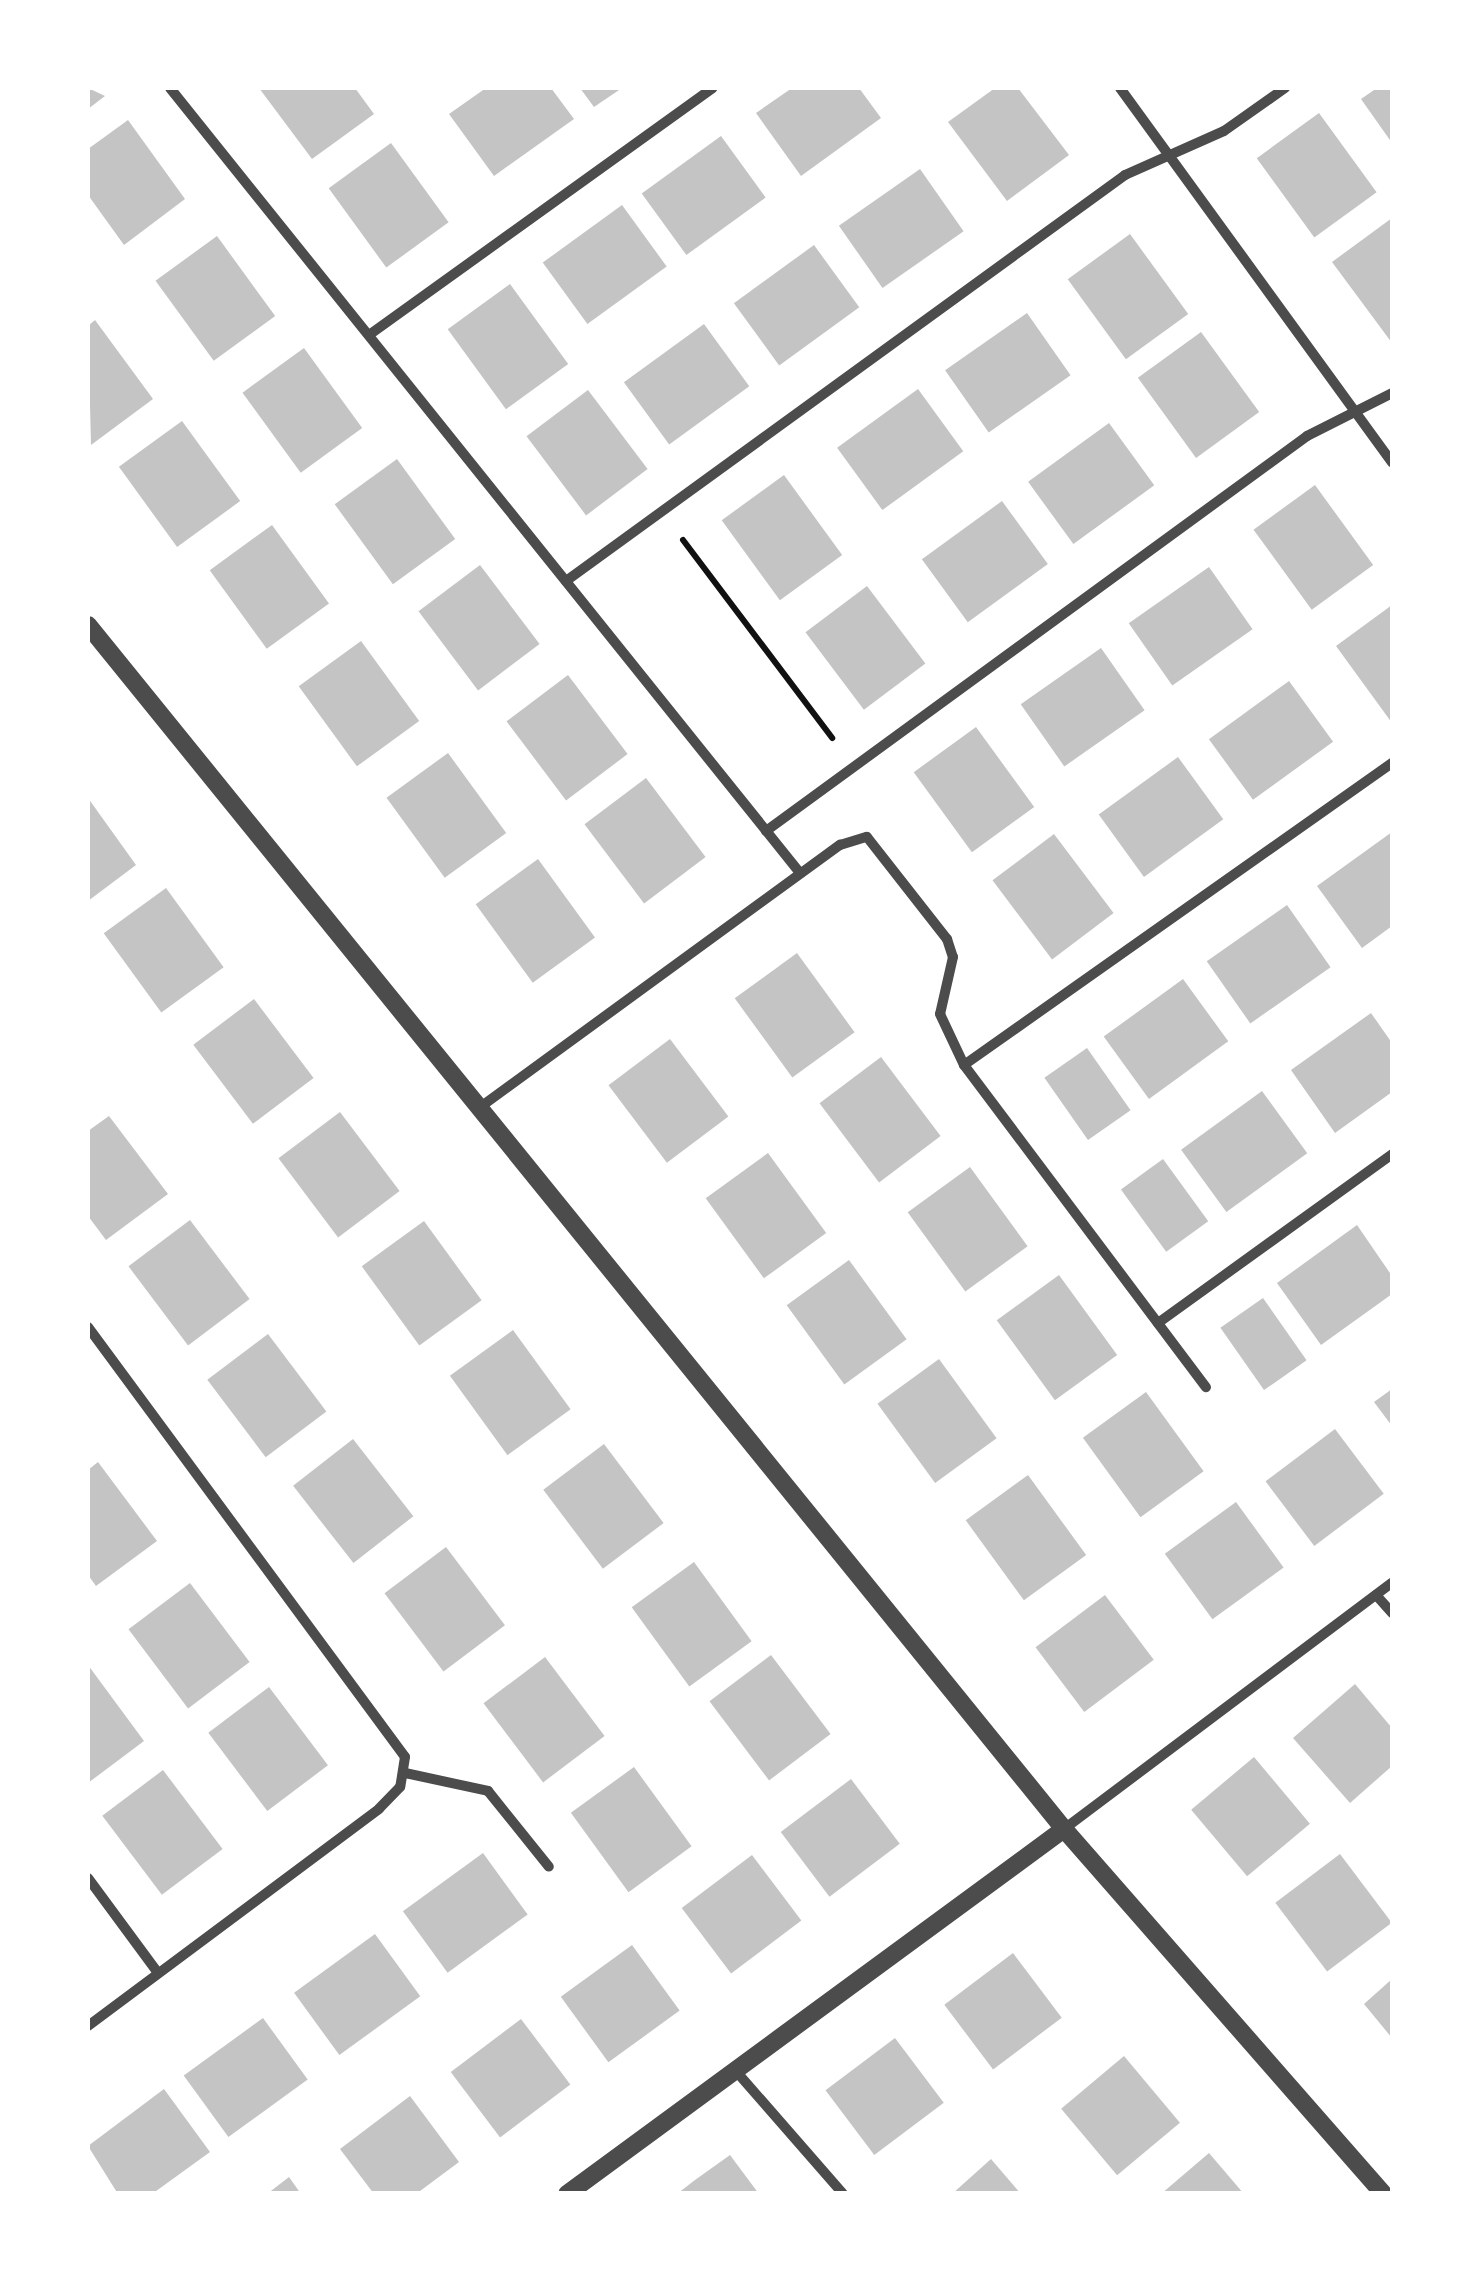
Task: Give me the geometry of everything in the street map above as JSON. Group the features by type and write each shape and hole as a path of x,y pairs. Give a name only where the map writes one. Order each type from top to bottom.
{"street":[{"path":"369,335 713,88"},
{"path":"1120,88 1392,463"},
{"path":"566,581 1125,175 1171,158 1285,88"},
{"path":"173,89 800,874"},
{"path":"766,832 1307,436 1392,393"},
{"path":"88,625 1064,1829 1383,2194"},
{"path":"964,1065 1392,762"},
{"path":"479,1108 852,838 887,853 947,939 953,957 940,1014 964,1065 1206,1388"},
{"path":"1158,1323 1392,1154"},
{"path":"88,1327 392,1728 405,1773"},
{"path":"567,2194 1392,1583"},
{"path":"1376,1594 1392,1613"},
{"path":"405,1773 488,1790 549,1867"},
{"path":"88,2026 379,1809 405,1773"},
{"path":"88,1878 158,1973"},
{"path":"735,2070 842,2194"}],"path":[{"path":"662,511 854,766"}],"building":[{"path":"88,88 105,96 88,109"},
{"path":"259,88 355,88 374,114 312,159"},
{"path":"486,88 551,88 574,119 494,176 449,114"},
{"path":"580,88 622,88 594,107"},
{"path":"792,88 859,88 881,118 801,176 756,113"},
{"path":"995,88 1018,88 1069,155 1007,201 948,122"},
{"path":"1377,88 1392,88 1392,143 1361,99"},
{"path":"1319,113 1377,192 1314,238 1257,158"},
{"path":"128,120 185,199 124,245 88,195 88,149"},
{"path":"721,136 766,197 686,255 642,194"},
{"path":"391,143 449,222 386,268 329,188"},
{"path":"920,169 964,231 882,288 839,226"},
{"path":"622,205 667,266 587,324 543,263"},
{"path":"1392,218 1392,343 1332,262"},
{"path":"1130,234 1188,314 1126,359 1068,279"},
{"path":"217,236 275,316 214,361 156,281"},
{"path":"814,245 859,307 779,365 734,303"},
{"path":"510,284 568,364 506,409 448,329"},
{"path":"1027,313 1071,375 989,433 945,370"},
{"path":"95,320 153,399 91,445 88,326"},
{"path":"704,324 749,386 669,444 624,382"},
{"path":"1201,332 1259,412 1196,458 1138,378"},
{"path":"304,348 362,428 301,473 243,393"},
{"path":"918,389 963,451 882,510 837,448"},
{"path":"588,390 648,469 586,515 527,436"},
{"path":"182,421 240,501 177,547 119,467"},
{"path":"1109,423 1154,485 1073,544 1028,482"},
{"path":"397,459 455,539 393,584 335,504"},
{"path":"784,475 842,555 780,600 722,520"},
{"path":"1315,485 1373,565 1312,610 1254,530"},
{"path":"1002,501 1048,564 968,622 922,559"},
{"path":"272,525 329,603 267,649 210,570"},
{"path":"480,565 540,644 478,690 419,611"},
{"path":"1209,567 1253,629 1172,685 1129,623"},
{"path":"867,586 925,663 864,710 806,632"},
{"path":"1392,605 1392,723 1336,646"},
{"path":"361,641 419,721 357,766 299,686"},
{"path":"1101,648 1145,710 1064,766 1021,704"},
{"path":"568,675 628,754 566,800 507,721"},
{"path":"1289,681 1333,742 1253,800 1209,739"},
{"path":"976,727 1034,807 972,852 914,772"},
{"path":"448,753 506,833 445,878 387,798"},
{"path":"1178,757 1223,819 1144,877 1099,815"},
{"path":"646,778 706,857 644,903 585,824"},
{"path":"88,798 136,865 88,901"},
{"path":"1392,832 1392,926 1362,948 1317,886"},
{"path":"1054,834 1114,913 1052,959 993,880"},
{"path":"538,859 595,937 533,983 476,904"},
{"path":"166,888 224,967 161,1013 104,933"},
{"path":"1287,905 1331,967 1250,1023 1207,961"},
{"path":"797,953 855,1032 792,1078 735,998"},
{"path":"1183,979 1228,1041 1149,1099 1104,1037"},
{"path":"254,999 314,1078 253,1124 193,1045"},
{"path":"1371,1013 1392,1043 1392,1092 1335,1133 1291,1070"},
{"path":"670,1039 728,1116 667,1163 609,1085"},
{"path":"1087,1048 1131,1110 1088,1140 1044,1078"},
{"path":"881,1057 941,1136 879,1182 820,1103"},
{"path":"1262,1091 1307,1153 1226,1212 1181,1150"},
{"path":"340,1112 400,1191 338,1237 279,1158"},
{"path":"109,1116 168,1194 106,1240 88,1216 88,1131"},
{"path":"768,1153 826,1233 764,1278 706,1198"},
{"path":"1163,1159 1208,1221 1166,1252 1121,1190"},
{"path":"970,1167 1028,1246 965,1292 908,1212"},
{"path":"190,1220 250,1299 188,1345 129,1266"},
{"path":"424,1221 482,1300 419,1346 362,1266"},
{"path":"1357,1225 1392,1276 1392,1294 1321,1345 1277,1283"},
{"path":"849,1260 907,1339 844,1385 787,1305"},
{"path":"1059,1275 1117,1355 1055,1400 997,1320"},
{"path":"1263,1298 1307,1360 1264,1390 1220,1328"},
{"path":"513,1330 571,1409 507,1455 450,1376"},
{"path":"268,1334 326,1411 266,1457 207,1380"},
{"path":"939,1359 997,1438 935,1483 878,1404"},
{"path":"1392,1389 1392,1426 1374,1402"},
{"path":"1146,1392 1204,1471 1140,1517 1083,1438"},
{"path":"1335,1429 1384,1494 1314,1546 1266,1481"},
{"path":"353,1439 413,1516 353,1563 293,1486"},
{"path":"604,1444 664,1523 603,1569 543,1490"},
{"path":"98,1462 157,1541 96,1586 88,1575 88,1470"},
{"path":"1028,1475 1086,1555 1024,1600 966,1520"},
{"path":"1236,1502 1284,1568 1212,1619 1165,1554"},
{"path":"446,1547 505,1625 443,1672 385,1593"},
{"path":"694,1562 752,1641 689,1687 632,1607"},
{"path":"190,1583 250,1662 188,1708 129,1629"},
{"path":"1105,1595 1154,1660 1084,1712 1036,1647"},
{"path":"771,1655 831,1734 769,1780 710,1701"},
{"path":"545,1657 605,1736 543,1782 484,1703"},
{"path":"88,1665 144,1741 88,1783"},
{"path":"1355,1684 1392,1728 1392,1766 1350,1803 1293,1738"},
{"path":"269,1687 328,1765 267,1811 208,1733"},
{"path":"1254,1757 1310,1824 1247,1876 1191,1810"},
{"path":"634,1767 692,1846 628,1892 571,1813"},
{"path":"163,1770 223,1849 162,1895 102,1816"},
{"path":"851,1779 900,1844 829,1897 781,1832"},
{"path":"483,1853 528,1914 448,1973 403,1911"},
{"path":"1340,1854 1392,1923 1327,1971 1275,1903"},
{"path":"752,1855 801,1920 731,1973 682,1908"},
{"path":"375,1934 420,1996 339,2055 294,1993"},
{"path":"632,1945 680,2011 608,2062 561,1997"},
{"path":"1013,1953 1062,2018 993,2069 944,2005"},
{"path":"1392,1979 1392,2038 1364,2004"},
{"path":"263,2018 308,2079 228,2137 184,2076"},
{"path":"521,2019 570,2084 500,2137 451,2072"},
{"path":"895,2038 944,2103 874,2155 826,2090"},
{"path":"1124,2056 1180,2123 1117,2175 1061,2109"},
{"path":"164,2089 210,2152 152,2194 118,2194 88,2146"},
{"path":"410,2096 459,2162 416,2194 374,2194 340,2149"},
{"path":"1209,2153 1244,2194 1161,2194"},
{"path":"730,2155 759,2194 677,2194 695,2180"},
{"path":"991,2159 1021,2194 952,2194"},
{"path":"289,2177 301,2194 267,2194"}]}
